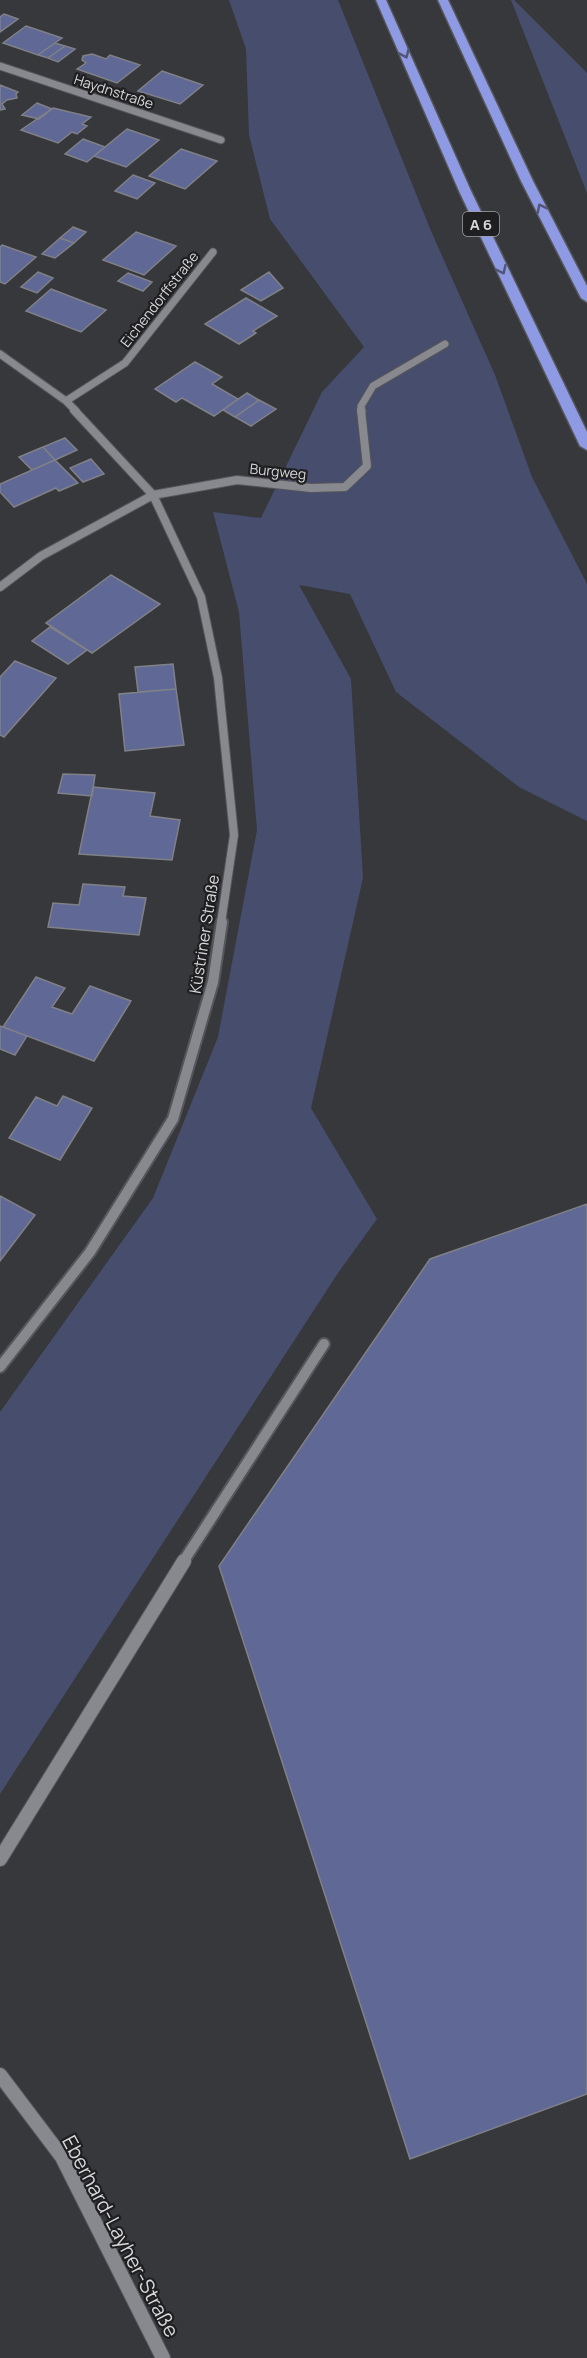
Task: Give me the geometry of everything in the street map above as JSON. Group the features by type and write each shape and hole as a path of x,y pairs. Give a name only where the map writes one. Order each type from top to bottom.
{"highway":[{"name":"A 6","path":"381,0 465,191 587,446"},
{"path":"443,0 527,181 587,298"}],"street":[{"name":"Haydnstraße","path":"0,66 221,140"},
{"name":"Eichendorffstraße","path":"66,402 125,363 213,252"},
{"name":"Burgweg","path":"0,587 41,556 153,495 237,480 311,488 345,487 367,466 361,406 373,386 446,344"},
{"path":"0,354 66,402 153,495"},
{"name":"Küstriner Straße","path":"0,1367 90,1252 173,1119 213,982 234,835 218,678 201,597 153,495"},
{"path":"0,1859 168,1584 324,1344"},
{"name":"Eberhard-Layher-Straße","path":"0,2075 62,2157 163,2358"}],"shaded area":[{"path":"229,0 338,0 431,231 495,375 532,477 587,584 587,821 519,787 396,692 350,594 299,585 351,679 363,878 311,1108 377,1219 338,1273 0,1794 0,1412 153,1198 218,1037 257,830 239,612 213,512 261,518 322,392 364,347 270,219 249,135 246,49"},
{"path":"511,0 514,0 587,73 587,193"}],"building":[{"path":"4,14 18,19 0,32 0,17"},
{"path":"26,26 62,38 38,55 3,43"},
{"path":"55,43 65,46 48,58 38,55"},
{"path":"65,46 75,49 58,62 48,58"},
{"path":"92,54 106,59 110,55 140,65 117,83 77,69 86,63 82,60 83,56"},
{"path":"162,71 203,85 180,104 138,91"},
{"path":"0,85 18,92 17,98 7,100 2,104 5,109 0,110"},
{"path":"37,103 52,109 39,119 22,115"},
{"path":"53,108 91,117 82,124 87,126 77,134 72,132 58,143 21,130"},
{"path":"127,129 159,140 126,167 94,156"},
{"path":"83,139 105,147 87,162 65,154"},
{"path":"181,149 217,161 185,189 149,176"},
{"path":"133,175 155,183 137,199 115,191"},
{"path":"73,227 86,232 74,243 60,238"},
{"path":"136,232 176,246 144,275 103,260"},
{"path":"60,238 74,243 55,258 42,254"},
{"path":"2,245 36,257 5,284 0,282 0,247"},
{"path":"38,272 53,278 37,293 21,287"},
{"path":"269,272 283,288 261,301 241,290"},
{"path":"128,273 152,282 143,291 118,281"},
{"path":"51,289 106,310 81,332 26,311"},
{"path":"246,298 277,316 253,331 256,333 239,344 205,324"},
{"path":"195,362 222,377 212,384 238,399 214,416 182,398 176,402 155,389"},
{"path":"247,393 259,400 235,417 223,410"},
{"path":"259,400 276,409 251,426 235,417"},
{"path":"65,438 77,450 55,460 43,447"},
{"path":"43,447 55,460 32,470 19,457"},
{"path":"91,459 104,474 83,482 70,468"},
{"path":"55,460 78,483 59,491 56,488 14,507 0,492 0,484"},
{"path":"111,575 160,604 92,653 46,623"},
{"path":"50,627 87,650 68,664 32,641"},
{"path":"15,661 56,678 4,737 0,735 0,677"},
{"path":"173,664 176,689 138,692 135,667"},
{"path":"176,689 184,745 125,751 119,694"},
{"path":"63,774 95,775 92,796 58,793"},
{"path":"93,787 155,793 150,816 180,820 172,860 79,854"},
{"path":"83,884 125,887 123,896 146,898 139,935 48,927 53,903 79,905"},
{"path":"36,977 65,988 52,1007 72,1014 90,986 131,1001 94,1061 3,1027"},
{"path":"0,1026 27,1036 15,1055 0,1049"},
{"path":"63,1096 92,1108 60,1160 9,1138 36,1097 57,1106"},
{"path":"0,1196 35,1215 0,1261"},
{"path":"587,1204 587,2094 410,2159 219,1566 430,1259"}]}
